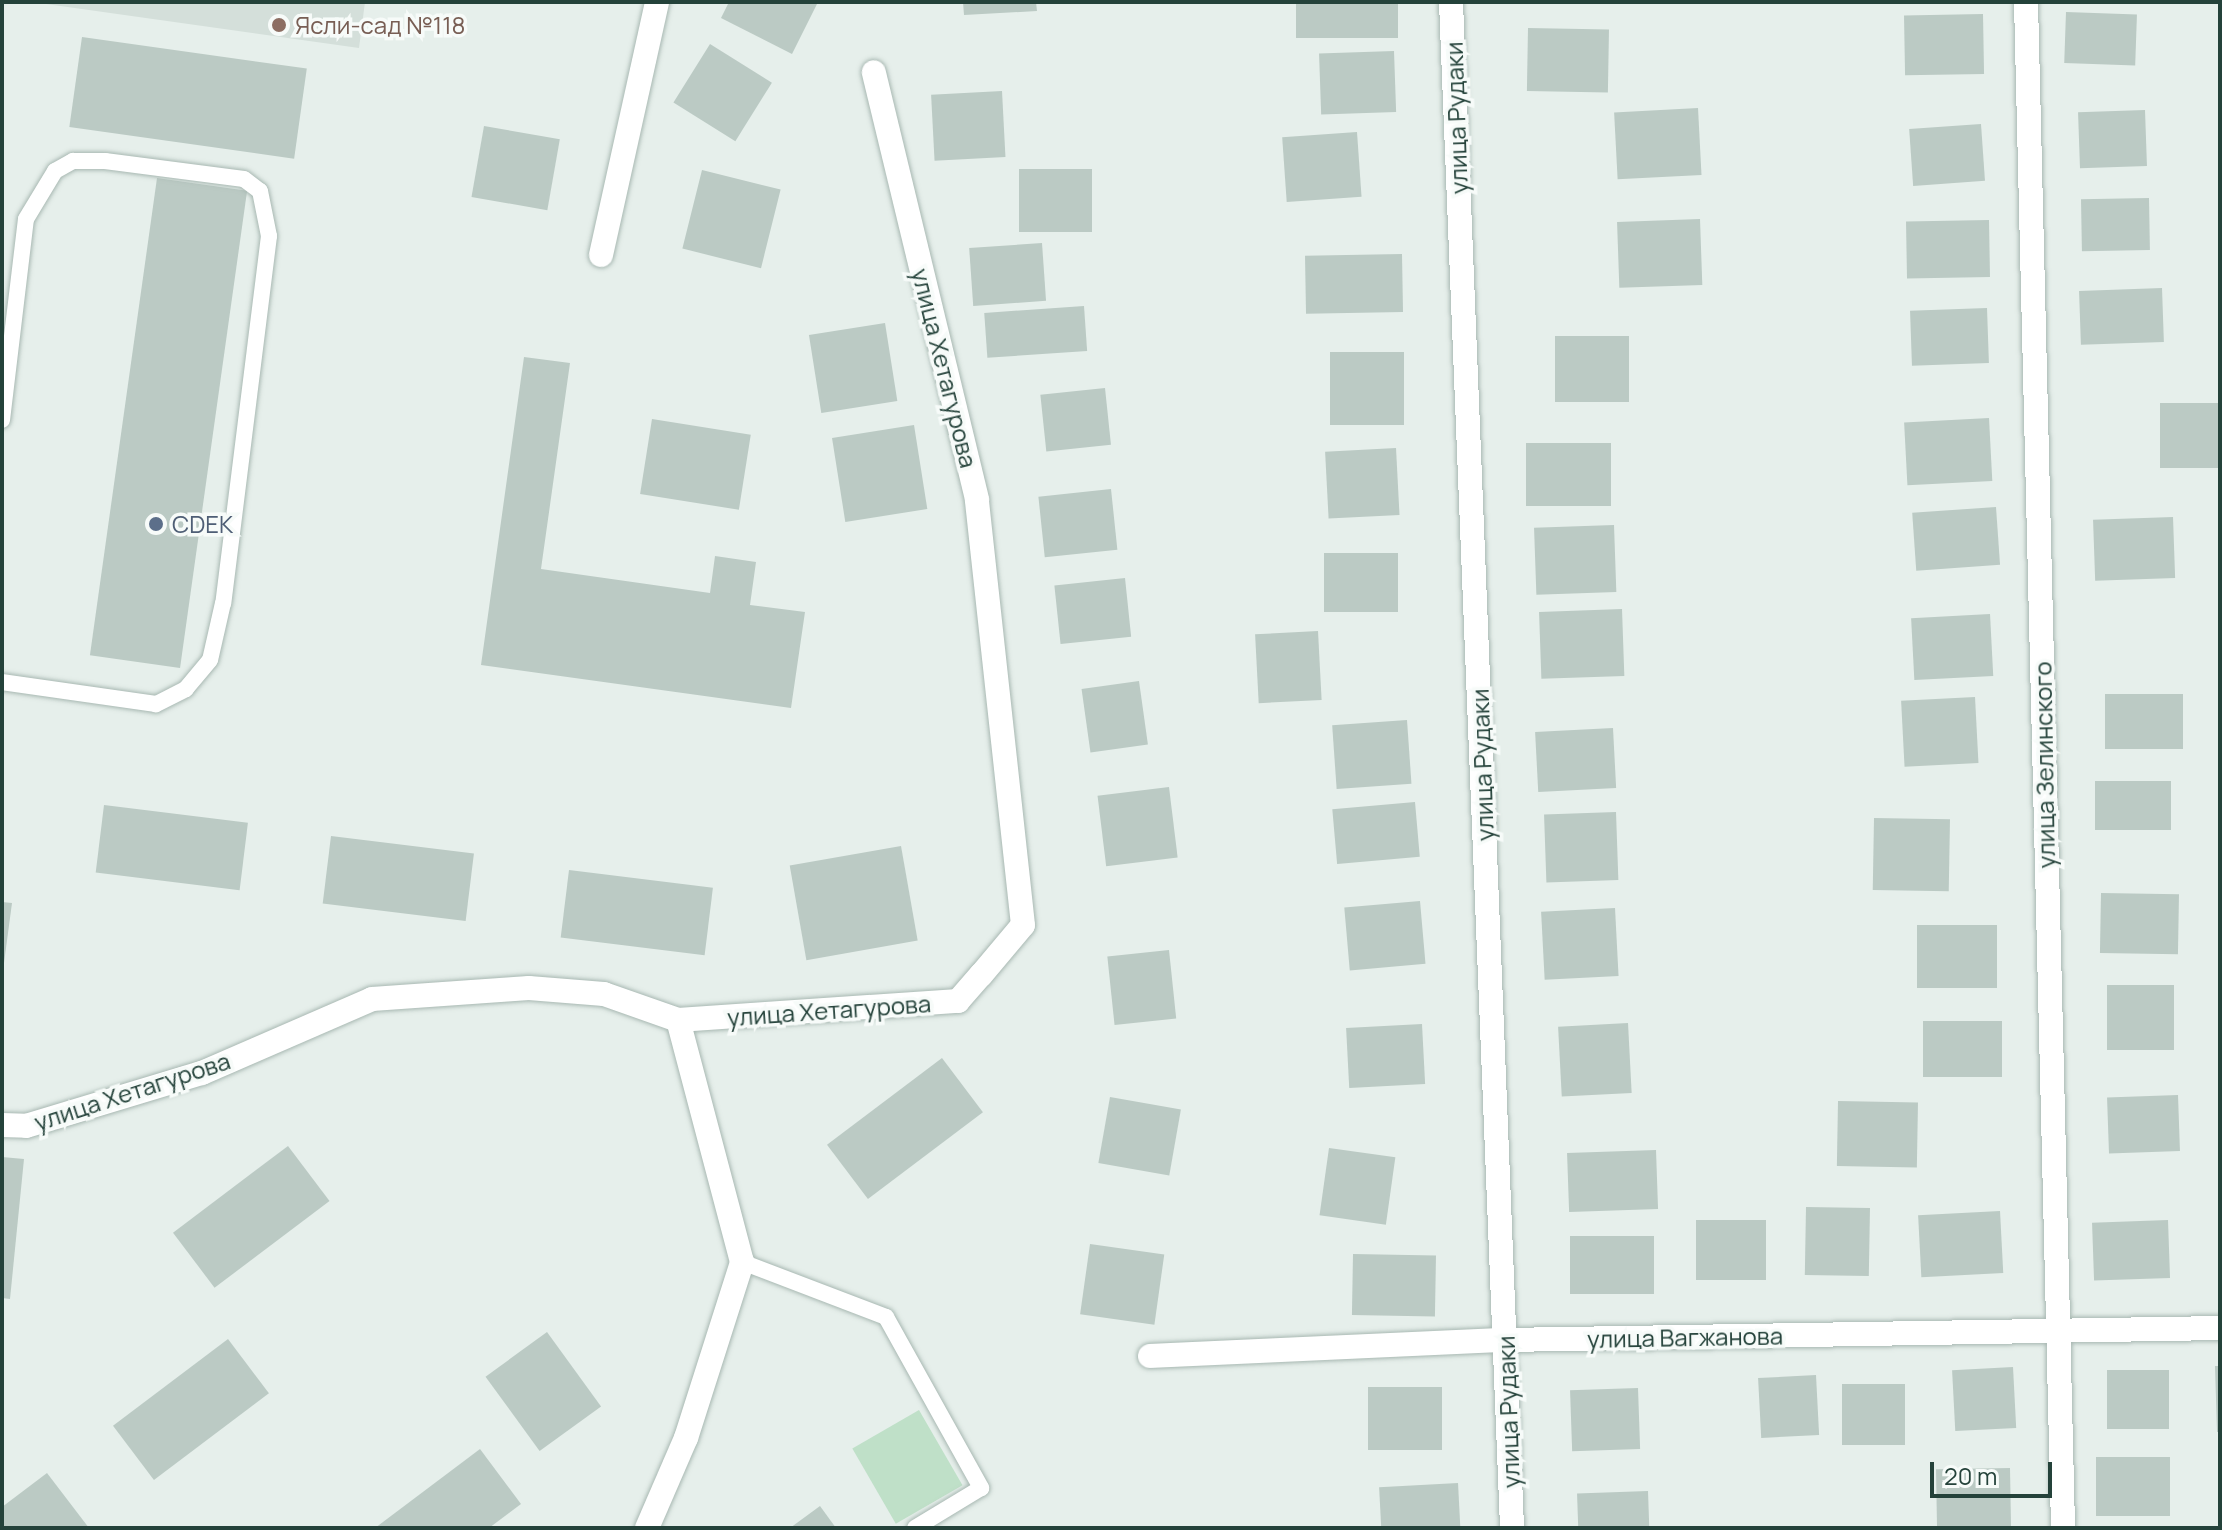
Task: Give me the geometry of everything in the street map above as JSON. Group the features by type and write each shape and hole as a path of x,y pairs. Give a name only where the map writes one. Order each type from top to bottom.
{"street":[{"path":"601,255 657,2"},
{"name":"улица Рудаки","path":"1451,2 1512,1528"},
{"name":"улица Зелинского","path":"2026,2 2063,1528"},
{"name":"улица Хетагурова","path":"2,1125 26,1126 202,1073 372,999 529,988 604,994 678,1020 958,1001 1023,925 977,499 874,72"},
{"path":"647,1528 686,1438 742,1262 678,1020"},
{"name":"улица Вагжанова","path":"1150,1356 1505,1340 2220,1328"}],"lane":[{"path":"2,420 26,219 55,171 73,161 120,162 244,179 260,191 269,236 223,603 210,660 186,689 156,704 2,682"},
{"path":"742,1262 886,1317 981,1488 915,1528"}],"shaded area":[{"name":"Ясли-сад №118","path":"32,2 365,2 359,48"}],"green space":[{"path":"919,1410 963,1485 896,1524 852,1448"}],"building":[{"path":"729,2 818,2 792,54 721,18"},
{"path":"963,2 1036,2 1037,11 964,15"},
{"path":"1296,2 1398,2 1398,38 1296,38"},
{"path":"2066,12 2137,14 2135,65 2064,63"},
{"path":"1983,14 1984,74 1905,75 1904,15"},
{"path":"1528,28 1609,29 1608,92 1527,91"},
{"path":"82,37 307,69 294,159 69,127"},
{"path":"710,44 772,83 735,141 673,103"},
{"path":"1394,51 1396,112 1321,115 1319,54"},
{"path":"1002,91 1005,157 935,161 931,95"},
{"path":"1698,108 1702,175 1618,179 1614,112"},
{"path":"2145,110 2147,166 2080,168 2078,112"},
{"path":"1981,124 1985,181 1913,186 1909,129"},
{"path":"484,126 560,139 547,210 471,197"},
{"path":"1357,132 1362,197 1287,202 1282,137"},
{"path":"1019,169 1092,169 1092,232 1019,232"},
{"path":"702,170 781,190 761,268 682,249"},
{"path":"157,178 247,191 180,668 90,655"},
{"path":"2149,198 2150,250 2082,251 2081,199"},
{"path":"1700,219 1702,285 1619,288 1617,222"},
{"path":"1989,220 1990,277 1907,278 1906,221"},
{"path":"1042,243 1046,301 973,306 969,248"},
{"path":"1402,254 1403,312 1306,314 1305,256"},
{"path":"2162,288 2164,342 2081,345 2079,291"},
{"path":"1084,306 1087,351 987,358 984,313"},
{"path":"1987,308 1989,363 1912,366 1910,311"},
{"path":"885,323 897,401 821,413 809,335"},
{"path":"1555,336 1629,336 1629,402 1555,402"},
{"path":"1330,352 1404,352 1404,425 1330,425"},
{"path":"524,357 570,363 541,569 710,593 715,556 756,562 750,605 805,612 791,708 481,665"},
{"path":"1105,388 1111,445 1046,451 1040,395"},
{"path":"2160,403 2220,403 2220,468 2160,468"},
{"path":"1989,418 1992,481 1907,485 1904,422"},
{"path":"652,419 751,435 739,510 640,494"},
{"path":"914,425 927,509 845,522 832,438"},
{"path":"1526,443 1611,443 1611,506 1526,506"},
{"path":"1396,448 1400,515 1329,519 1325,452"},
{"path":"1111,489 1117,550 1045,557 1038,497"},
{"path":"1996,507 2000,565 1916,571 1912,513"},
{"path":"2173,517 2175,578 2095,581 2093,520"},
{"path":"1614,525 1616,592 1536,595 1534,528"},
{"path":"1324,553 1398,553 1398,612 1324,612"},
{"path":"1125,578 1131,637 1061,644 1054,585"},
{"path":"1622,609 1624,676 1541,679 1539,612"},
{"path":"1990,614 1993,676 1914,680 1911,618"},
{"path":"1318,631 1322,700 1259,703 1255,634"},
{"path":"1139,681 1148,744 1090,752 1082,689"},
{"path":"2105,694 2183,694 2183,749 2105,749"},
{"path":"1975,697 1978,763 1905,767 1901,701"},
{"path":"1407,720 1411,784 1337,789 1332,725"},
{"path":"1613,728 1616,788 1538,792 1535,732"},
{"path":"2095,781 2171,781 2171,830 2095,830"},
{"path":"1169,787 1178,857 1106,866 1098,796"},
{"path":"1415,802 1420,857 1337,864 1332,809"},
{"path":"104,805 248,823 240,890 96,872"},
{"path":"1616,812 1618,880 1546,882 1544,815"},
{"path":"1874,818 1950,819 1949,891 1873,890"},
{"path":"331,836 474,854 466,921 323,903"},
{"path":"901,846 918,941 806,960 790,866"},
{"path":"569,870 713,888 705,955 561,937"},
{"path":"2101,893 2179,894 2178,954 2100,953"},
{"path":"1420,901 1425,964 1350,970 1344,908"},
{"path":"2,902 12,903 4,963 2,963"},
{"path":"1615,908 1619,976 1545,980 1541,912"},
{"path":"1917,925 1997,925 1997,988 1917,988"},
{"path":"1169,950 1176,1019 1115,1025 1107,956"},
{"path":"2107,985 2174,985 2174,1050 2107,1050"},
{"path":"1923,1021 2002,1021 2002,1077 1923,1077"},
{"path":"1628,1023 1632,1093 1562,1097 1558,1027"},
{"path":"1422,1024 1425,1084 1349,1088 1346,1028"},
{"path":"942,1058 983,1112 868,1199 827,1145"},
{"path":"2178,1095 2180,1151 2109,1153 2107,1097"},
{"path":"1110,1097 1181,1110 1169,1175 1098,1163"},
{"path":"1838,1101 1918,1102 1917,1167 1837,1166"},
{"path":"288,1146 330,1201 215,1288 173,1233"},
{"path":"1329,1148 1395,1157 1386,1225 1320,1215"},
{"path":"1656,1150 1658,1209 1569,1212 1567,1153"},
{"path":"2,1157 24,1159 10,1299 2,1298"},
{"path":"1806,1207 1870,1208 1869,1276 1805,1275"},
{"path":"2000,1211 2003,1273 1921,1277 1918,1215"},
{"path":"1696,1220 1766,1220 1766,1280 1696,1280"},
{"path":"2168,1220 2170,1278 2094,1281 2092,1223"},
{"path":"1570,1236 1654,1236 1654,1294 1570,1294"},
{"path":"1090,1244 1164,1254 1154,1325 1080,1314"},
{"path":"1353,1254 1436,1255 1435,1316 1352,1315"},
{"path":"547,1332 601,1406 540,1451 486,1377"},
{"path":"228,1339 269,1393 154,1480 113,1426"},
{"path":"2215,1366 2220,1366 2220,1432 2217,1432"},
{"path":"2013,1367 2016,1428 1955,1431 1952,1370"},
{"path":"2107,1370 2169,1370 2169,1429 2107,1429"},
{"path":"1816,1375 1819,1435 1761,1438 1758,1378"},
{"path":"1842,1384 1905,1384 1905,1445 1842,1445"},
{"path":"1368,1387 1442,1387 1442,1450 1368,1450"},
{"path":"1638,1388 1640,1449 1572,1451 1570,1390"},
{"path":"480,1449 521,1504 489,1528 375,1528"},
{"path":"2096,1457 2170,1457 2170,1516 2096,1516"},
{"path":"2010,1468 2011,1528 1937,1528 1936,1469"},
{"path":"47,1473 89,1528 2,1528 2,1507"},
{"path":"1458,1483 1460,1528 1381,1528 1379,1487"},
{"path":"1648,1491 1649,1528 1578,1528 1577,1493"},
{"path":"820,1506 836,1528 790,1528"}],"place":[{"name":"Ясли-сад №118","path":"279,25"},
{"name":"CDEK","path":"156,524"}]}
